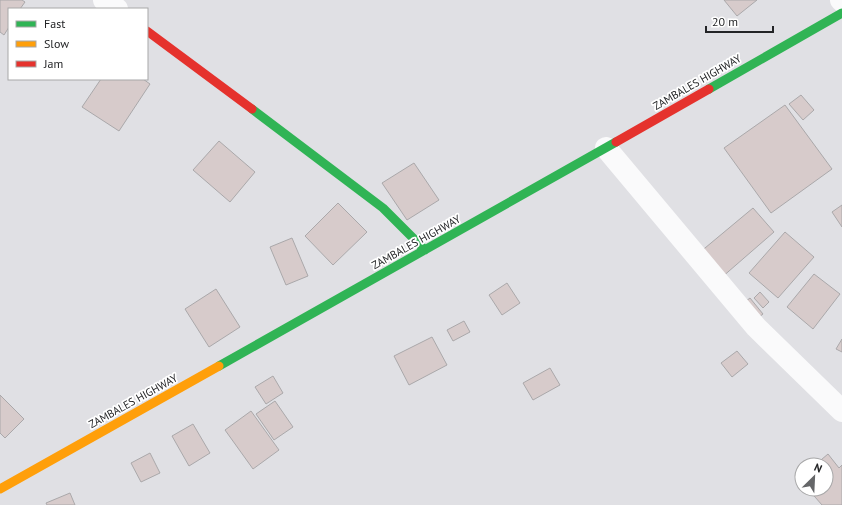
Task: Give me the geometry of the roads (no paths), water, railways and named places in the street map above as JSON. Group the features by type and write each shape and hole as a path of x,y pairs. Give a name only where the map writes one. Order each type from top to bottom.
{"main road":[{"name":"ZAMBALES HIGHWAY","path":"0,490 842,13"},
{"path":"148,31 383,208 425,250"}],"street":[{"path":"104,0 116,8"},
{"path":"606,148 756,327 842,411"}]}
